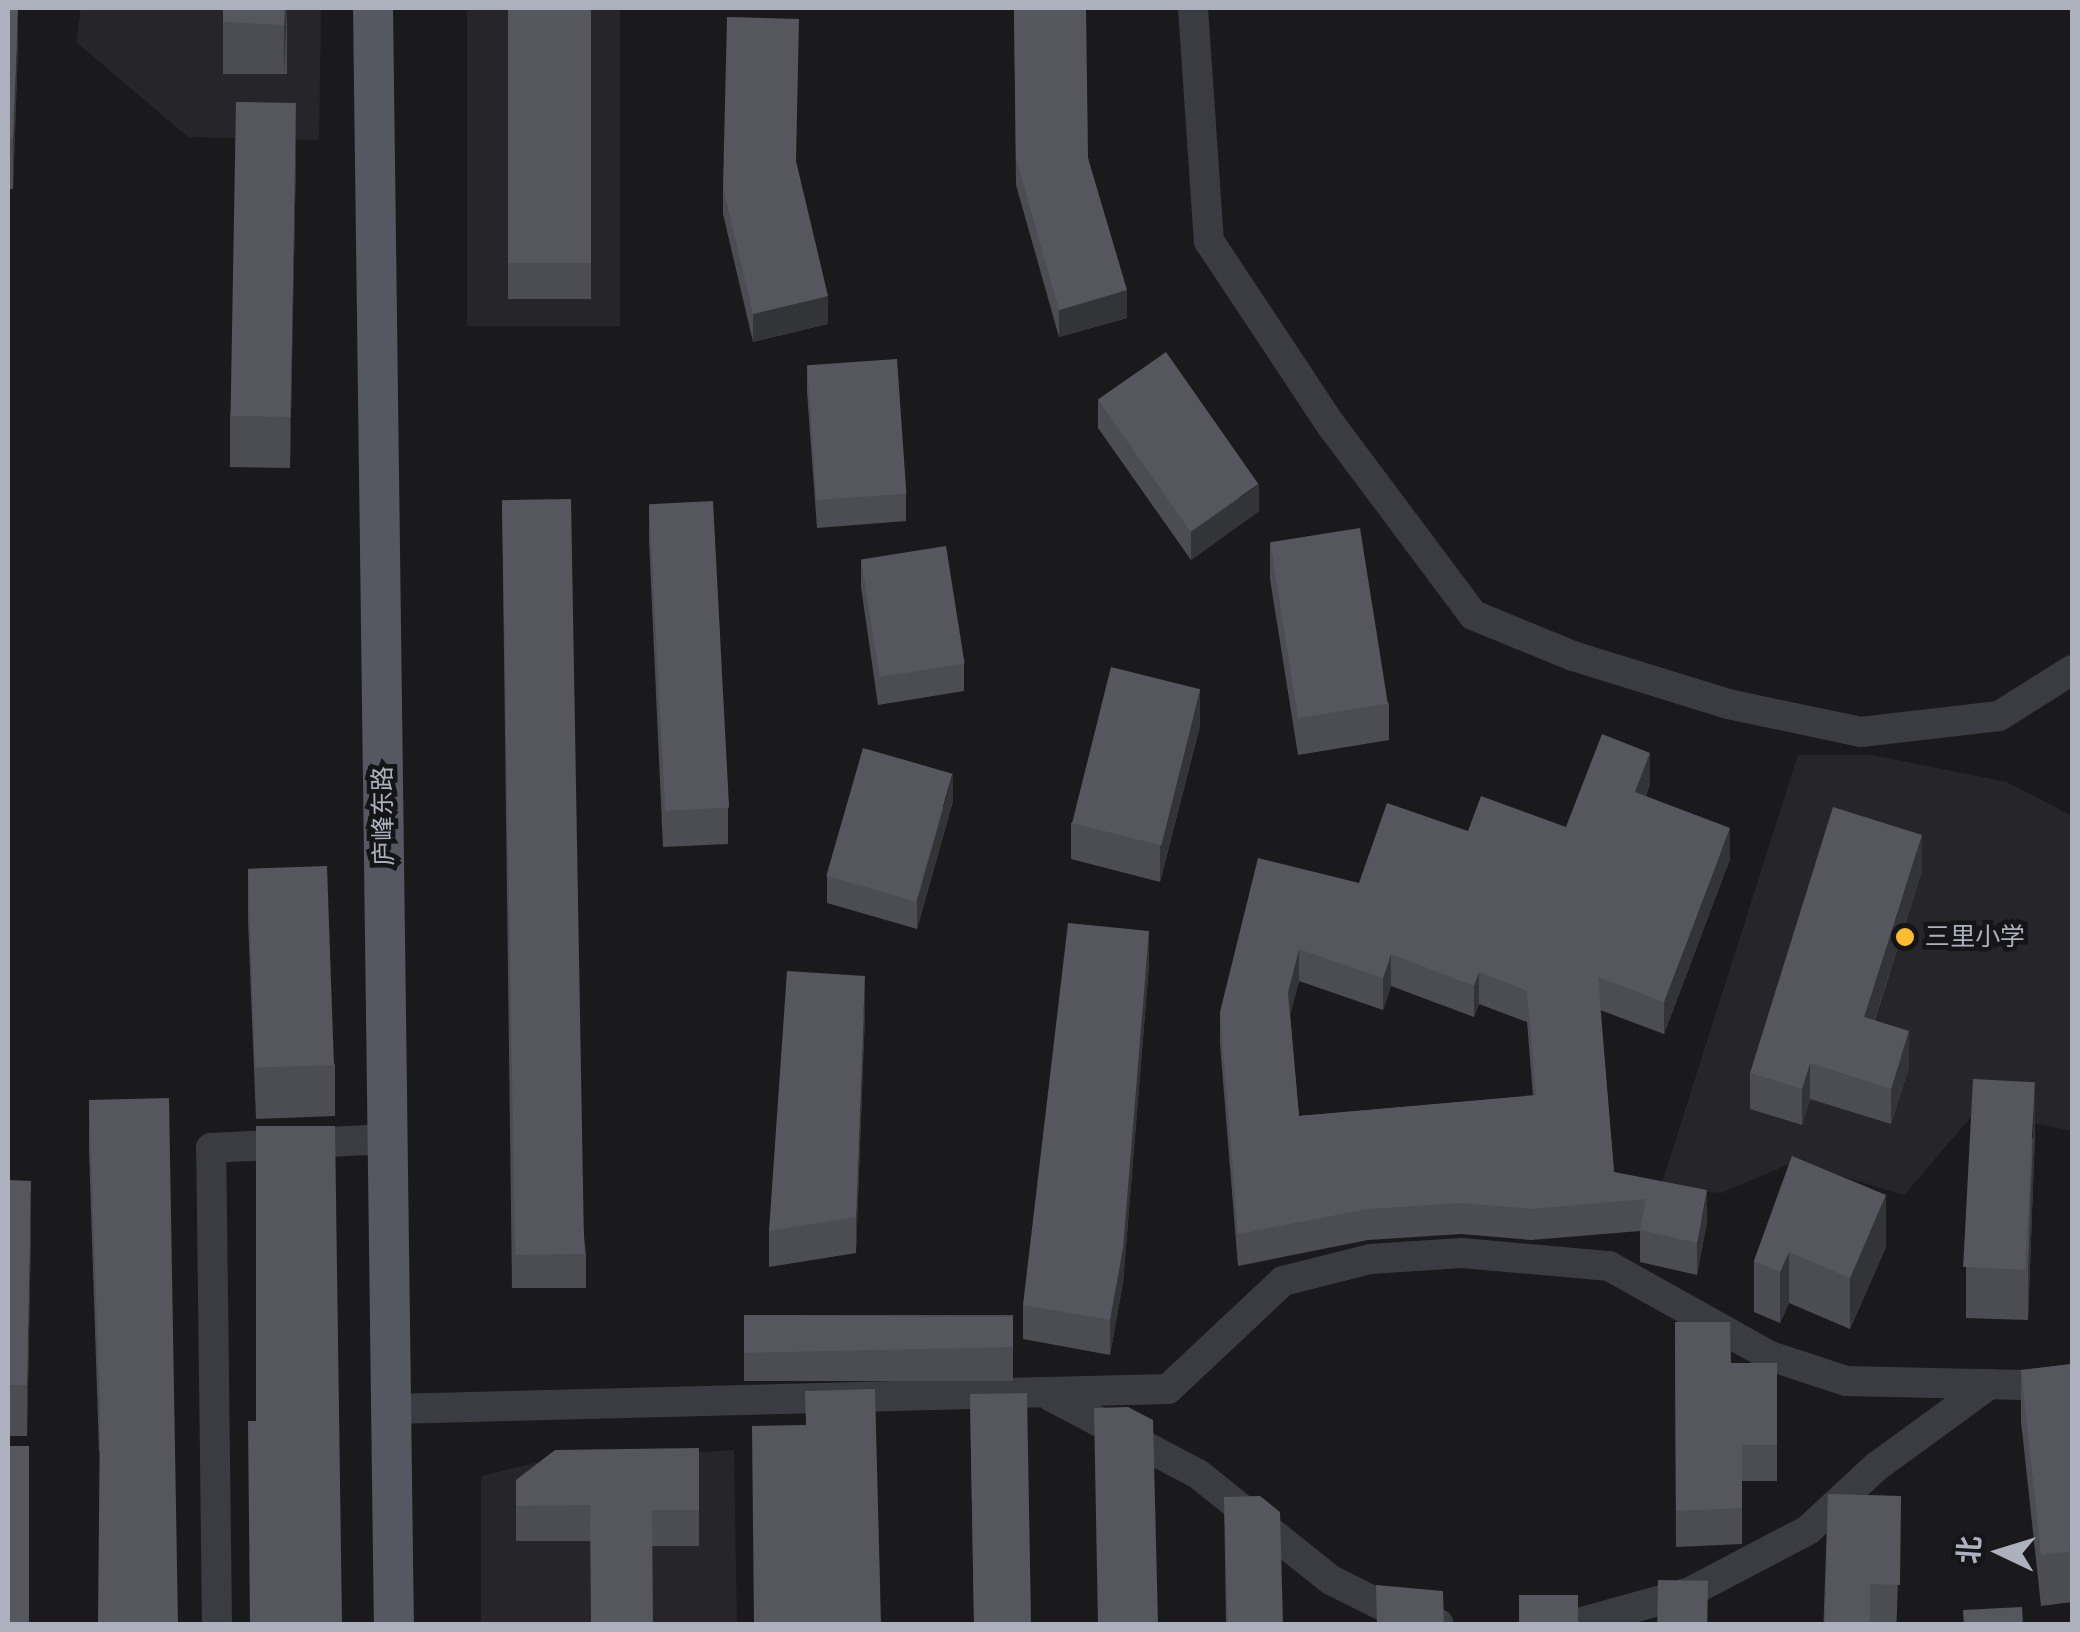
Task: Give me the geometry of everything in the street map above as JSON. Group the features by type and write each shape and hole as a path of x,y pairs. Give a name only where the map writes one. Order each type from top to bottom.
{"main road":[{"name":"庐峰东路","path":"373,8 394,1624"}],"street":[{"path":"1193,8 1194,86 1209,241 1331,425 1473,615 1574,656 1728,704 1861,732 1999,716 2072,670"},
{"path":"218,1624 211,1148 388,1140"},
{"path":"392,1410 1049,1396 1168,1389 1282,1281 1370,1259 1462,1254 1609,1266 1770,1356 1846,1381 2072,1386"},
{"path":"1575,1624 1690,1592 1808,1530 1876,1467 1990,1384"},
{"path":"1049,1396 1198,1474 1332,1580 1412,1620 1439,1624"}],"shaded area":[{"path":"81,8 321,8 319,140 188,137 76,42"},
{"path":"467,8 620,8 620,326 467,326"},
{"name":"三里小学","path":"1798,755 1872,755 2007,782 2072,816 2072,1131 1976,1111 1904,1195 1794,1162 1721,1193 1660,1189"},
{"path":"734,1450 737,1624 481,1624 481,1476 534,1463"}],"building":[{"path":"8,8 18,8 13,138 8,138"},
{"path":"223,8 285,8 284,25 223,22"},
{"path":"508,8 591,8 591,263 508,263"},
{"path":"1086,8 1088,158 1127,290 1059,310 1016,158 1014,9"},
{"path":"727,17 799,19 796,161 828,296 753,314 723,187"},
{"path":"236,102 296,103 291,417 231,416"},
{"path":"1166,352 1258,484 1190,531 1098,400"},
{"path":"897,359 906,494 817,500 807,365"},
{"path":"571,499 584,1254 515,1255 502,500"},
{"path":"713,501 729,808 665,811 649,504"},
{"path":"1360,528 1388,704 1298,718 1270,542"},
{"path":"946,546 965,664 880,677 861,559"},
{"path":"1111,667 1200,689 1161,845 1072,823"},
{"path":"1602,734 1650,753 1635,792 1730,828 1664,1002 1598,977 1614,1172 1707,1190 1697,1243 1640,1230 1646,1199 1531,1209 1461,1203 1368,1209 1238,1234 1220,1012 1258,858 1359,883 1387,803 1468,831 1481,796 1566,827","holes":["1299,949 1383,978 1391,954 1474,986 1479,972 1527,991 1536,1095 1299,1116 1288,992"]},
{"path":"863,748 952,774 916,901 826,876"},
{"path":"1833,807 1922,835 1864,1017 1909,1031 1891,1089 1810,1063 1802,1089 1750,1073"},
{"path":"327,866 334,1065 255,1068 248,869"},
{"path":"1068,923 1149,931 1123,1248 1110,1320 1023,1305"},
{"path":"787,971 865,976 856,1217 769,1231"},
{"path":"1973,1079 2035,1082 2025,1270 1963,1267"},
{"path":"169,1098 178,1624 98,1624 100,1407 89,1100"},
{"path":"256,1126 335,1126 342,1624 250,1624 248,1421 256,1421"},
{"path":"1792,1156 1886,1195 1850,1278 1789,1252 1780,1272 1754,1261"},
{"path":"8,1180 31,1181 27,1385 8,1385"},
{"path":"744,1315 1013,1317 1013,1347 744,1353"},
{"path":"1675,1322 1730,1322 1731,1363 1777,1363 1777,1445 1742,1445 1742,1508 1676,1511"},
{"path":"2072,1364 2072,1551 2041,1555 2021,1370"},
{"path":"875,1389 881,1624 754,1624 752,1426 806,1425 805,1391"},
{"path":"1027,1393 1031,1624 974,1624 970,1394"},
{"path":"1128,1407 1153,1420 1158,1624 1098,1624 1094,1408"},
{"path":"8,1446 29,1446 29,1624 8,1624"},
{"path":"699,1448 699,1510 652,1510 653,1624 591,1624 590,1505 516,1506 516,1480 555,1450"},
{"path":"1828,1494 1901,1496 1900,1585 1870,1584 1870,1623 1825,1622"},
{"path":"1260,1496 1280,1512 1283,1624 1228,1624 1224,1497"},
{"path":"1658,1580 1708,1581 1707,1624 1657,1624"},
{"path":"1376,1585 1443,1591 1444,1624 1377,1624"},
{"path":"1519,1595 1578,1595 1578,1624 1519,1624"},
{"path":"2022,1607 2023,1624 1964,1624 1963,1610"}],"place":[{"name":"三里小学","path":"1905,937"}]}
